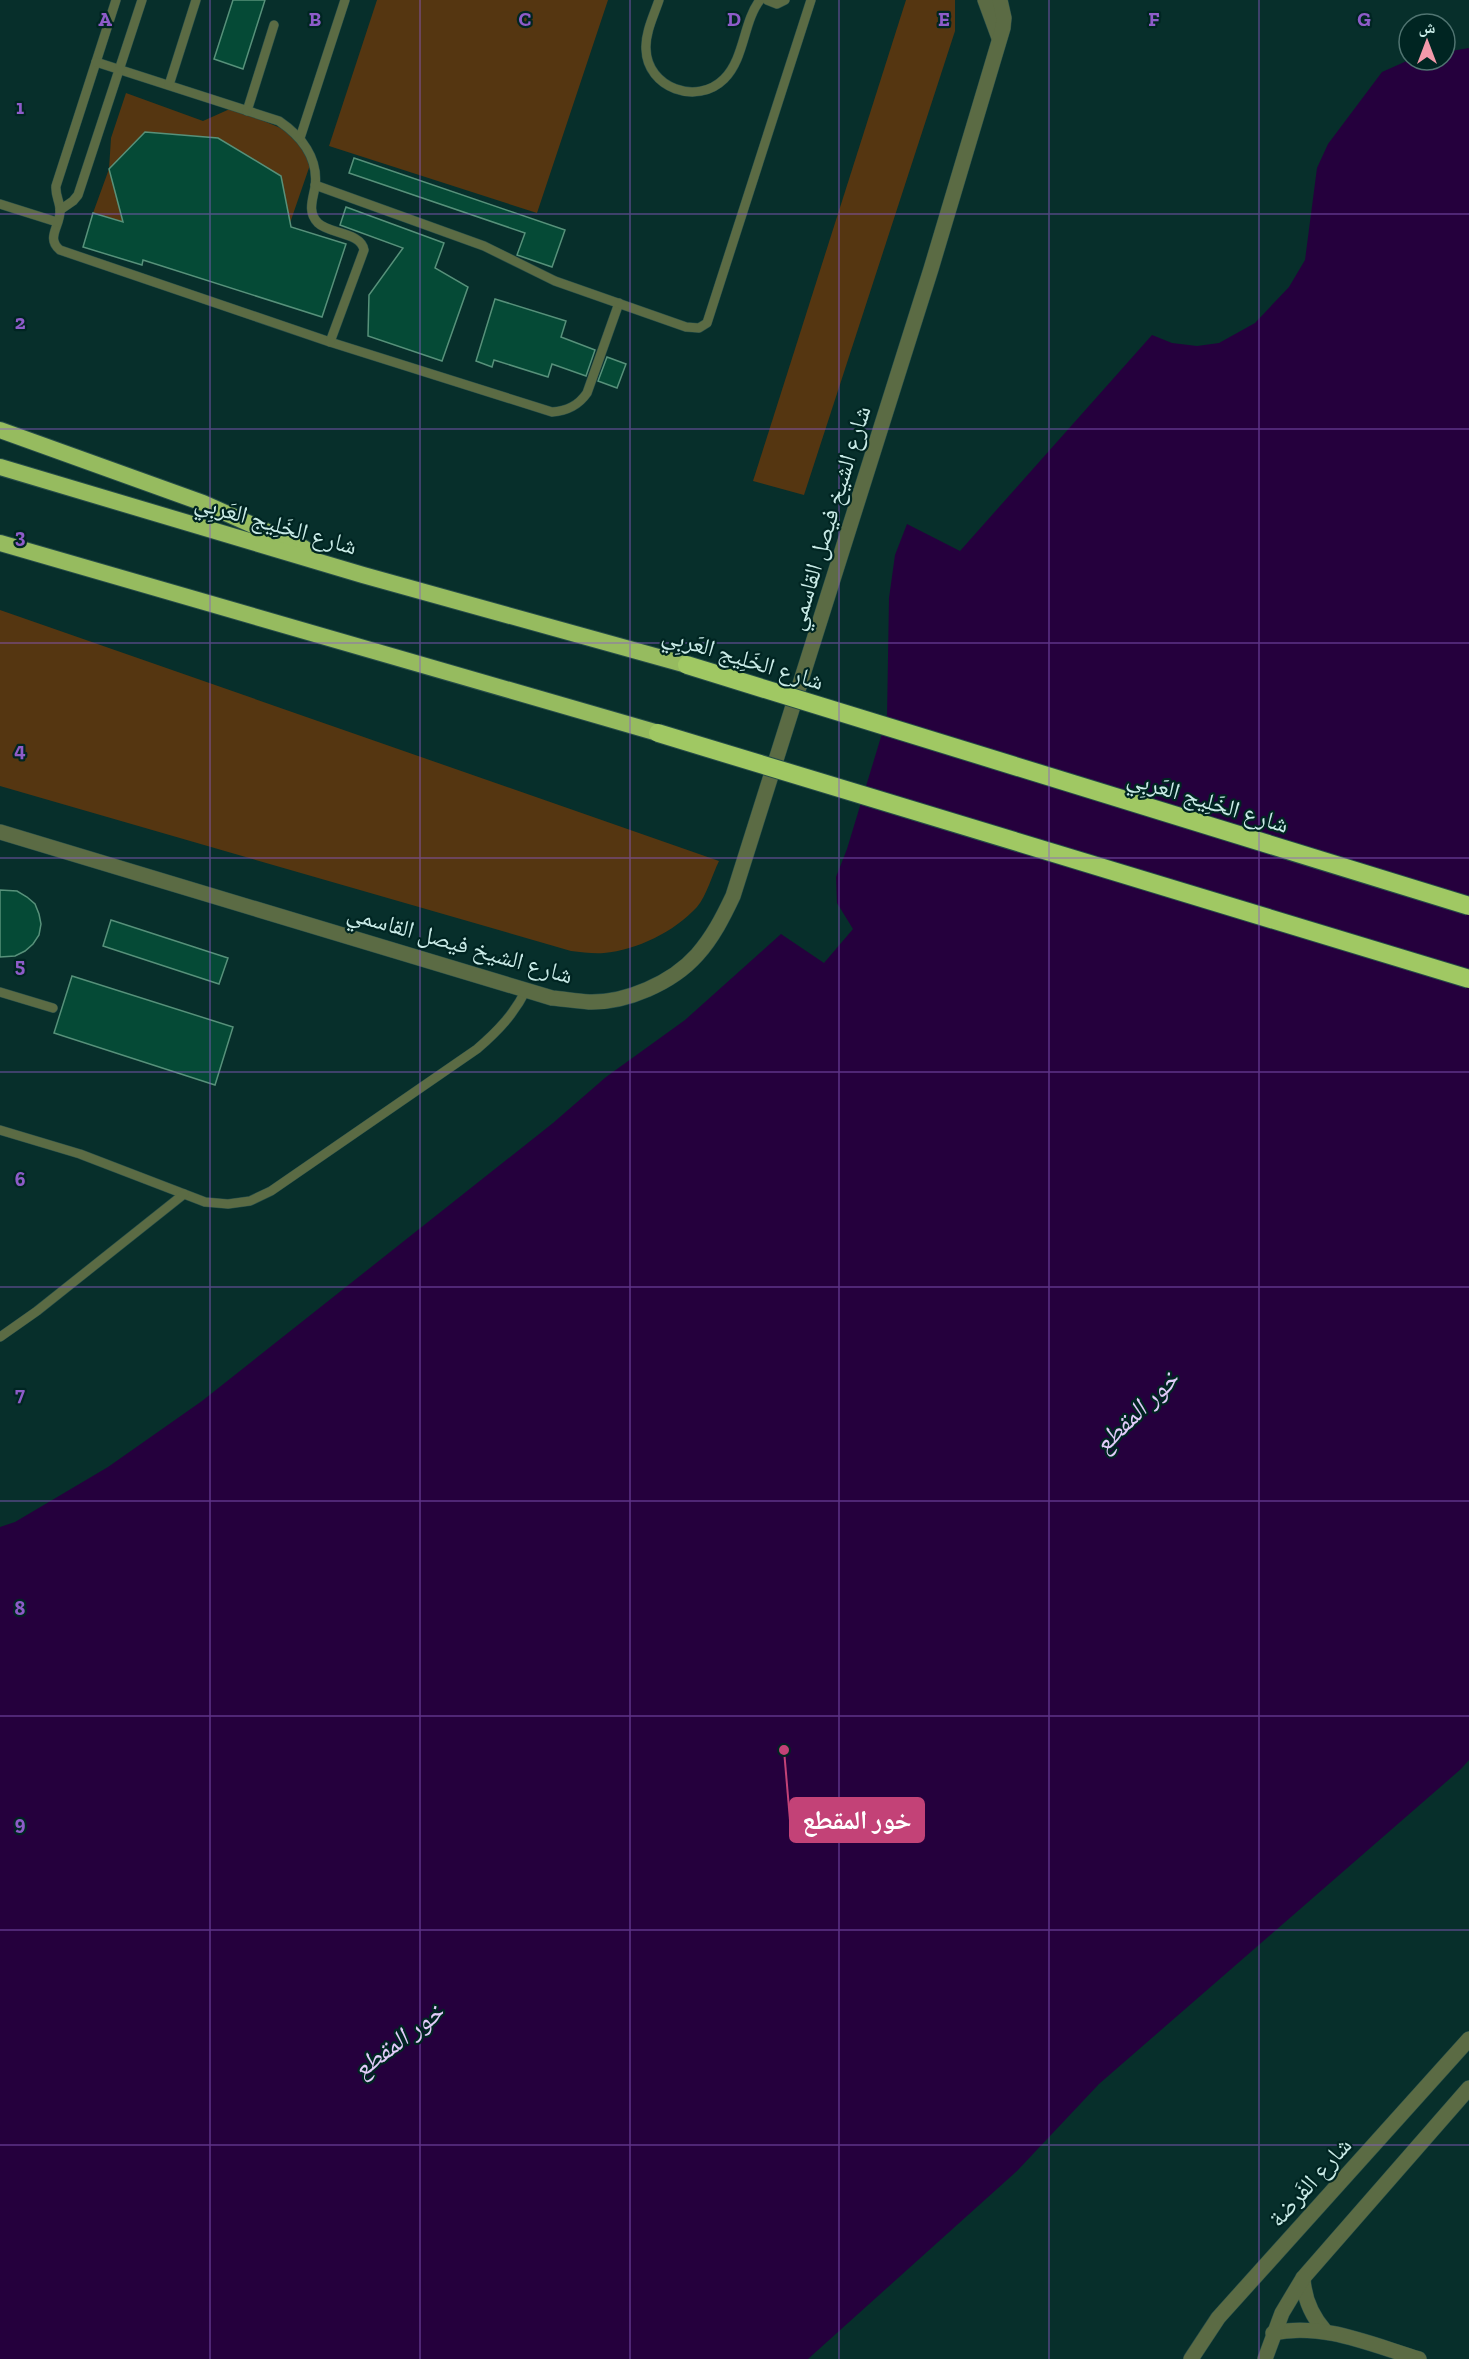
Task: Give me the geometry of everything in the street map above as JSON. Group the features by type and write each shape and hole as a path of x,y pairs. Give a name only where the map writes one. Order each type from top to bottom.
{"highway":[{"path":"0,430 203,503 363,574"},
{"name":"شارع الخَلِيج العَربِي","path":"0,467 363,574 687,665 1469,906"},
{"path":"0,543 658,733 1469,979"}],"street":[{"path":"985,0 999,38"},
{"name":"شارع الشيخ فيصل القاسمي","path":"0,832 552,998 591,1002 630,996 665,981 696,957 720,925 733,896 931,269 1004,24 1000,0"},
{"name":"شارع الفَرضة","path":"1191,2359 1218,2318 1469,2039"},
{"path":"1265,2359 1274,2332 1291,2295 1303,2278 1469,2088"},
{"path":"1303,2278 1306,2301 1325,2331"},
{"path":"1274,2332 1299,2329 1325,2331 1419,2359"}],"lane":[{"path":"116,0 56,186 55,195 60,210 53,239 60,250 330,342 544,410 560,412 576,405 587,393 619,303"},
{"path":"60,210 78,195 142,0"},
{"path":"169,85 196,0"},
{"path":"300,138 345,0"},
{"path":"659,0 646,39 647,58 656,75 663,82 689,92 708,90 717,85 730,72 760,0"},
{"path":"767,0 777,4 785,0"},
{"path":"315,185 484,246 555,281 690,329 699,328 706,323 811,0"},
{"path":"247,111 274,25"},
{"path":"96,62 279,121 300,138 312,160 315,185 311,204 314,218 324,227 358,240 364,250 330,342"},
{"path":"0,204 57,222"},
{"path":"0,1130 80,1154 205,1202 228,1204 250,1201 271,1191 477,1048 515,1011 526,990"},
{"path":"0,992 53,1008"},
{"path":"0,1336 37,1311 184,1194"}],"shaded area":[{"path":"377,0 608,0 537,213 329,146"},
{"path":"906,0 955,0 955,31 804,495 753,481"},
{"path":"126,93 203,121 232,108 300,136 311,162 290,223 281,176 218,138 145,132 136,226 93,213 109,169 111,138"},
{"path":"0,610 719,861 701,902 688,916 666,932 642,944 617,951 596,953 571,951 0,786"}],"water":[{"path":"1469,48 1469,1760 1099,2084 1017,2171 808,2359 0,2359 0,1527 15,1522 108,1467 202,1401 553,1123 606,1077 685,1020 781,934 824,963 853,929 837,903 836,877 847,849 887,717 889,598 895,555 907,524 960,551 1152,335 1172,343 1197,346 1219,343 1255,323 1289,287 1305,260 1317,168 1328,144 1382,72 1397,65 1397,72 1457,72 1457,50"}],"building":[{"path":"233,0 265,0 243,69 214,59"},
{"path":"145,132 218,138 281,176 291,227 346,244 322,317 143,260 142,265 83,247 93,213 123,222 109,169"},
{"path":"354,158 565,230 552,267 517,255 525,233 349,173"},
{"path":"346,207 444,243 435,268 468,287 442,361 368,336 369,295 403,248 340,225"},
{"path":"495,299 566,321 561,337 595,350 586,376 552,364 548,377 494,360 492,367 476,361"},
{"path":"607,357 626,364 617,388 598,381"},
{"path":"0,890 17,891 27,897 35,904 39,914 41,924 39,935 25,951 15,956 0,957"},
{"path":"111,920 228,958 219,984 103,946"},
{"path":"72,976 233,1027 215,1085 54,1033"}],"place":[{"name":"خور المقطع","path":"784,1750"}]}
